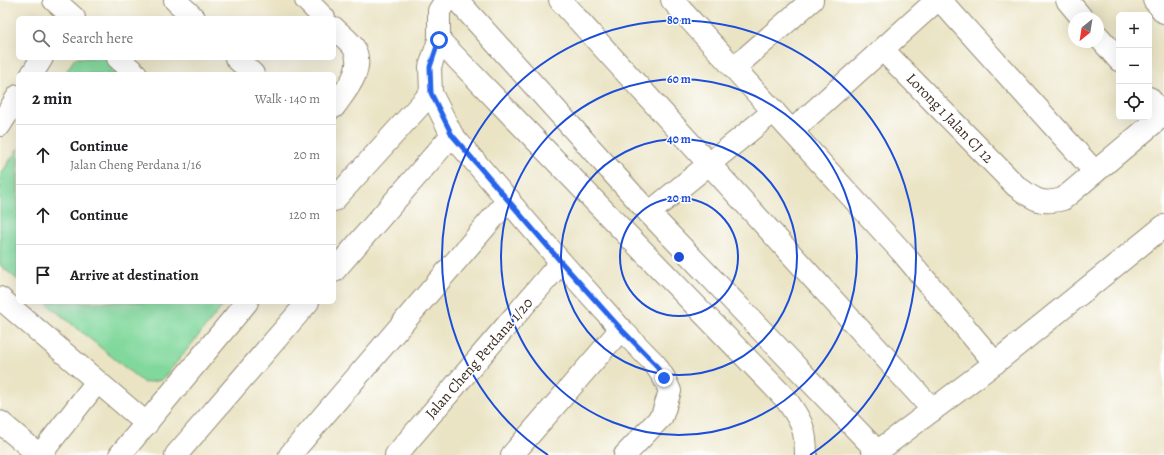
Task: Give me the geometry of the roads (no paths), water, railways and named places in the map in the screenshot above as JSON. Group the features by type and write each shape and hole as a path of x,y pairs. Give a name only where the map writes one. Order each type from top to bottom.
{"street":[{"path":"175,0 192,16"},
{"path":"306,0 322,16"},
{"path":"446,0 439,11 439,40 430,67 431,93 452,135 509,199 561,262 621,329 655,364 670,391 662,416 625,455"},
{"path":"457,0 650,213 875,453 995,363 1164,226"},
{"path":"560,0 933,410"},
{"path":"734,68 812,0"},
{"path":"792,131 937,0"},
{"path":"940,0 1095,172"},
{"path":"1067,0 1077,12"},
{"path":"1154,0 1164,12"},
{"path":"677,2 734,68 901,251 995,363"},
{"path":"336,30 354,48 357,63 354,79 336,104"},
{"path":"439,40 785,398 801,419 806,438 806,455"},
{"path":"1104,43 1116,57"},
{"name":"Lorong 1 Jalan CJ 12","path":"883,50 1016,186 1032,198 1048,203 1063,199 1164,116"},
{"path":"33,72 41,60"},
{"path":"120,60 134,72"},
{"path":"238,60 251,72"},
{"path":"336,198 431,93"},
{"path":"0,125 16,99"},
{"path":"1152,102 1164,116"},
{"path":"650,213 774,111"},
{"path":"336,270 452,135"},
{"path":"290,455 509,199"},
{"name":"Jalan Cheng Perdana 1/20","path":"396,455 561,262"},
{"path":"0,298 147,424"},
{"path":"120,455 245,304"},
{"path":"176,455 306,304"},
{"path":"512,455 621,329"},
{"path":"0,422 40,455 98,382"}]}
